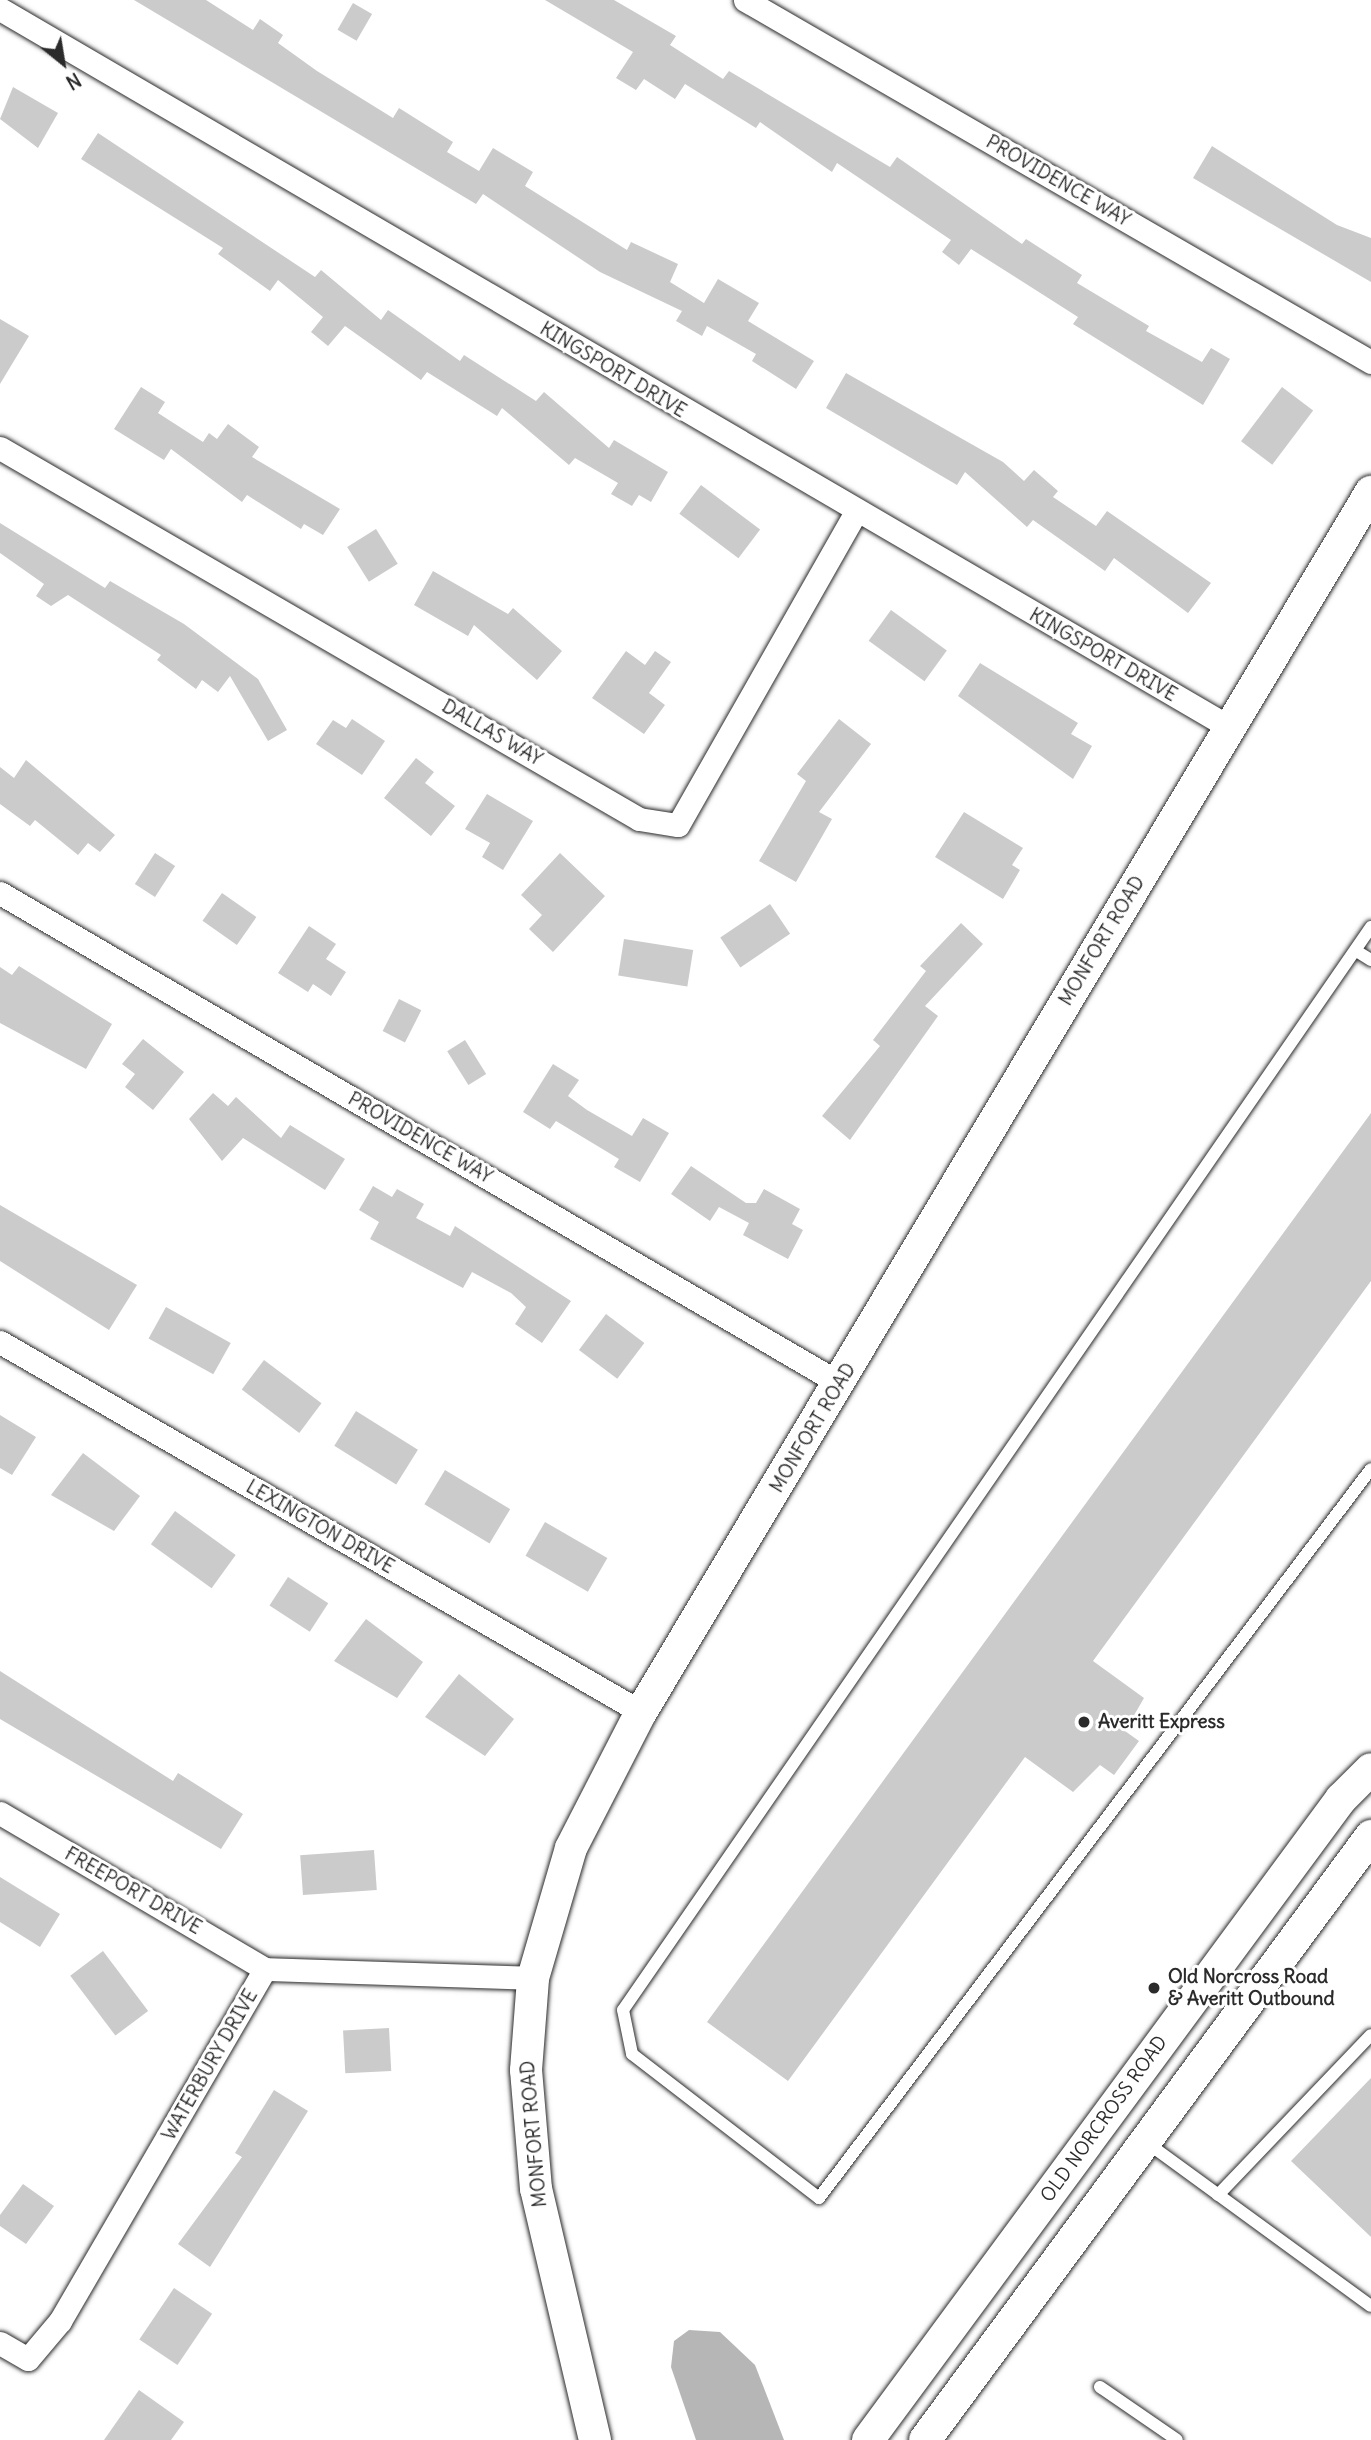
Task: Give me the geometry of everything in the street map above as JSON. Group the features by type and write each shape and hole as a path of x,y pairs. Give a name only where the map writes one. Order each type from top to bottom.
{"street":[{"name":"PROVIDENCE WAY","path":"745,0 1371,362"},
{"name":"KINGSPORT DRIVE","path":"0,9 855,513 1229,727"},
{"name":"DALLAS WAY","path":"0,448 639,819 678,825 855,513"},
{"name":"MONFORT ROAD","path":"595,2440 536,2189 526,2070 533,1978 571,1848 641,1712 841,1384 1371,492"},
{"name":"PROVIDENCE WAY","path":"0,893 841,1384"},
{"name":"LEXINGTON DRIVE","path":"0,1342 641,1712"},
{"name":"OLD NORCROSS ROAD","path":"868,2440 1317,1832 1371,1769"},
{"name":"FREEPORT DRIVE","path":"0,1813 265,1969"},
{"path":"925,2440 1142,2140 1371,1836"},
{"name":"WATERBURY DRIVE","path":"0,2343 28,2360 60,2321 265,1969 533,1978"}],"lane":[{"path":"1371,927 1358,952 623,2010 632,2054 819,2198 1371,1469"},
{"path":"1358,952 1371,960"},
{"path":"1218,2195 1371,2035"},
{"path":"1142,2140 1371,2306"},
{"path":"1100,2387 1177,2440"}],"shaded area":[{"path":"689,2330 720,2332 755,2365 784,2440 696,2440 671,2367 674,2341"}],"building":[{"path":"134,0 206,0 253,30 260,19 283,35 278,43 317,71 393,118 399,108 453,142 447,152 479,171 493,148 533,172 525,186 627,250 631,242 678,264 670,282 704,303 718,279 759,303 748,321 814,361 796,389 752,361 756,354 707,326 702,336 676,321 682,311 600,272 483,194 476,204"},
{"path":"545,0 614,0 676,36 670,45 723,79 729,71 890,167 897,157 1022,244 1026,239 1082,275 1077,283 1149,326 1146,331 1202,362 1211,348 1230,359 1203,405 1073,324 1078,317 971,249 959,265 942,252 951,240 837,163 832,172 760,122 756,128 685,84 675,99 644,79 636,90 616,78 633,52"},
{"path":"353,3 372,14 357,41 338,30"},
{"path":"13,87 58,113 38,148 0,119"},
{"path":"98,133 315,277 321,270 381,320 388,310 460,361 464,355 536,401 544,392 609,448 614,440 668,472 651,502 639,495 632,506 611,494 618,483 575,458 569,465 502,408 497,416 427,372 421,380 345,326 328,346 311,332 323,317 278,280 270,291 218,254 223,248 81,159"},
{"path":"1212,146 1337,225 1371,238 1371,282 1193,178"},
{"path":"0,319 29,336 0,384"},
{"path":"846,373 1003,462 1024,481 1034,470 1058,491 1053,497 1096,526 1107,511 1211,583 1188,613 1114,558 1105,571 1033,520 1027,527 965,472 957,485 826,408"},
{"path":"141,387 165,402 158,413 203,442 209,433 217,439 228,424 259,447 252,457 340,509 323,535 304,524 301,529 247,495 242,502 171,449 164,460 114,429"},
{"path":"1282,387 1313,410 1272,465 1241,441"},
{"path":"701,485 760,530 738,558 679,514"},
{"path":"0,523 105,588 110,581 184,624 258,679 287,730 268,741 230,676 218,692 202,680 196,689 157,660 161,655 68,595 51,606 36,596 44,584 0,553"},
{"path":"376,529 398,564 369,582 347,547"},
{"path":"433,571 508,614 513,608 562,651 537,680 474,625 468,636 414,605"},
{"path":"891,610 947,651 924,681 869,641"},
{"path":"626,651 645,665 655,651 671,662 649,693 665,705 644,734 592,698"},
{"path":"980,663 1078,723 1071,734 1092,746 1073,779 958,696"},
{"path":"352,719 385,741 362,775 316,744 333,720 346,728"},
{"path":"839,719 871,744 819,812 832,819 796,882 759,861 806,781 797,774"},
{"path":"416,758 434,772 425,783 455,806 431,836 384,798"},
{"path":"26,760 115,835 100,852 88,843 78,855 35,820 30,826 0,804 0,767 14,778"},
{"path":"487,794 533,821 503,870 482,857 490,843 465,829"},
{"path":"964,812 1023,848 1012,865 1020,870 1003,899 935,857"},
{"path":"155,853 175,866 155,897 135,884"},
{"path":"560,853 605,896 553,952 529,929 542,915 521,895"},
{"path":"222,893 256,917 237,945 202,921"},
{"path":"770,904 790,934 740,967 720,938"},
{"path":"961,923 983,944 925,1006 938,1016 850,1140 822,1116 880,1046 873,1040 926,971 920,966"},
{"path":"309,926 336,944 326,959 346,972 331,996 313,984 308,992 278,973"},
{"path":"624,939 693,950 687,986 618,976"},
{"path":"19,966 112,1024 86,1069 0,1023 0,967 12,975"},
{"path":"399,999 421,1010 405,1042 383,1031"},
{"path":"143,1039 184,1072 153,1110 125,1087 135,1074 122,1064"},
{"path":"465,1040 486,1074 468,1085 447,1051"},
{"path":"553,1064 579,1080 568,1096 587,1110 632,1136 643,1118 669,1133 640,1182 614,1167 619,1159 556,1121 550,1129 523,1112"},
{"path":"213,1093 228,1106 236,1097 281,1138 290,1125 345,1159 325,1190 243,1138 222,1161 189,1119"},
{"path":"1371,1113 1371,1281 1093,1661 1144,1698 1125,1731 1139,1741 1114,1775 1100,1765 1073,1792 1025,1757 788,2081 707,2022"},
{"path":"691,1166 746,1203 756,1203 764,1189 800,1209 792,1224 803,1230 788,1259 743,1235 749,1223 719,1207 710,1221 671,1194"},
{"path":"373,1186 392,1197 397,1189 424,1204 416,1218 450,1236 455,1226 571,1301 542,1343 515,1324 526,1307 511,1293 472,1272 463,1288 370,1239 379,1222 359,1210"},
{"path":"0,1205 137,1285 109,1330 0,1261"},
{"path":"166,1307 231,1343 213,1374 149,1338"},
{"path":"606,1314 644,1343 617,1379 579,1350"},
{"path":"264,1360 322,1403 299,1433 242,1390"},
{"path":"356,1411 418,1450 396,1484 334,1446"},
{"path":"0,1415 36,1437 12,1475 0,1468"},
{"path":"83,1453 140,1496 114,1531 51,1495"},
{"path":"445,1470 510,1509 490,1543 424,1504"},
{"path":"175,1511 236,1555 212,1588 151,1544"},
{"path":"545,1522 607,1558 588,1592 526,1556"},
{"path":"288,1577 328,1603 310,1632 269,1606"},
{"path":"366,1619 423,1662 397,1698 334,1661"},
{"path":"0,1671 173,1781 178,1773 243,1814 221,1849 0,1719"},
{"path":"459,1674 514,1719 485,1756 425,1717"},
{"path":"374,1850 377,1890 303,1895 300,1855"},
{"path":"0,1877 60,1914 40,1947 0,1922"},
{"path":"103,1951 148,2011 115,2036 70,1976"},
{"path":"389,2028 391,2071 345,2073 343,2030"},
{"path":"1371,2078 1371,2237 1291,2161"},
{"path":"274,2090 308,2111 210,2267 178,2244 242,2157 235,2153"},
{"path":"23,2184 54,2206 26,2244 0,2226 0,2215"},
{"path":"174,2288 212,2314 177,2365 139,2339"},
{"path":"139,2390 184,2422 171,2440 104,2440"}],"place":[{"name":"Averitt Express","path":"1084,1722"},
{"name":"Old Norcross Road & Averitt Outbound","path":"1154,1988"}]}
